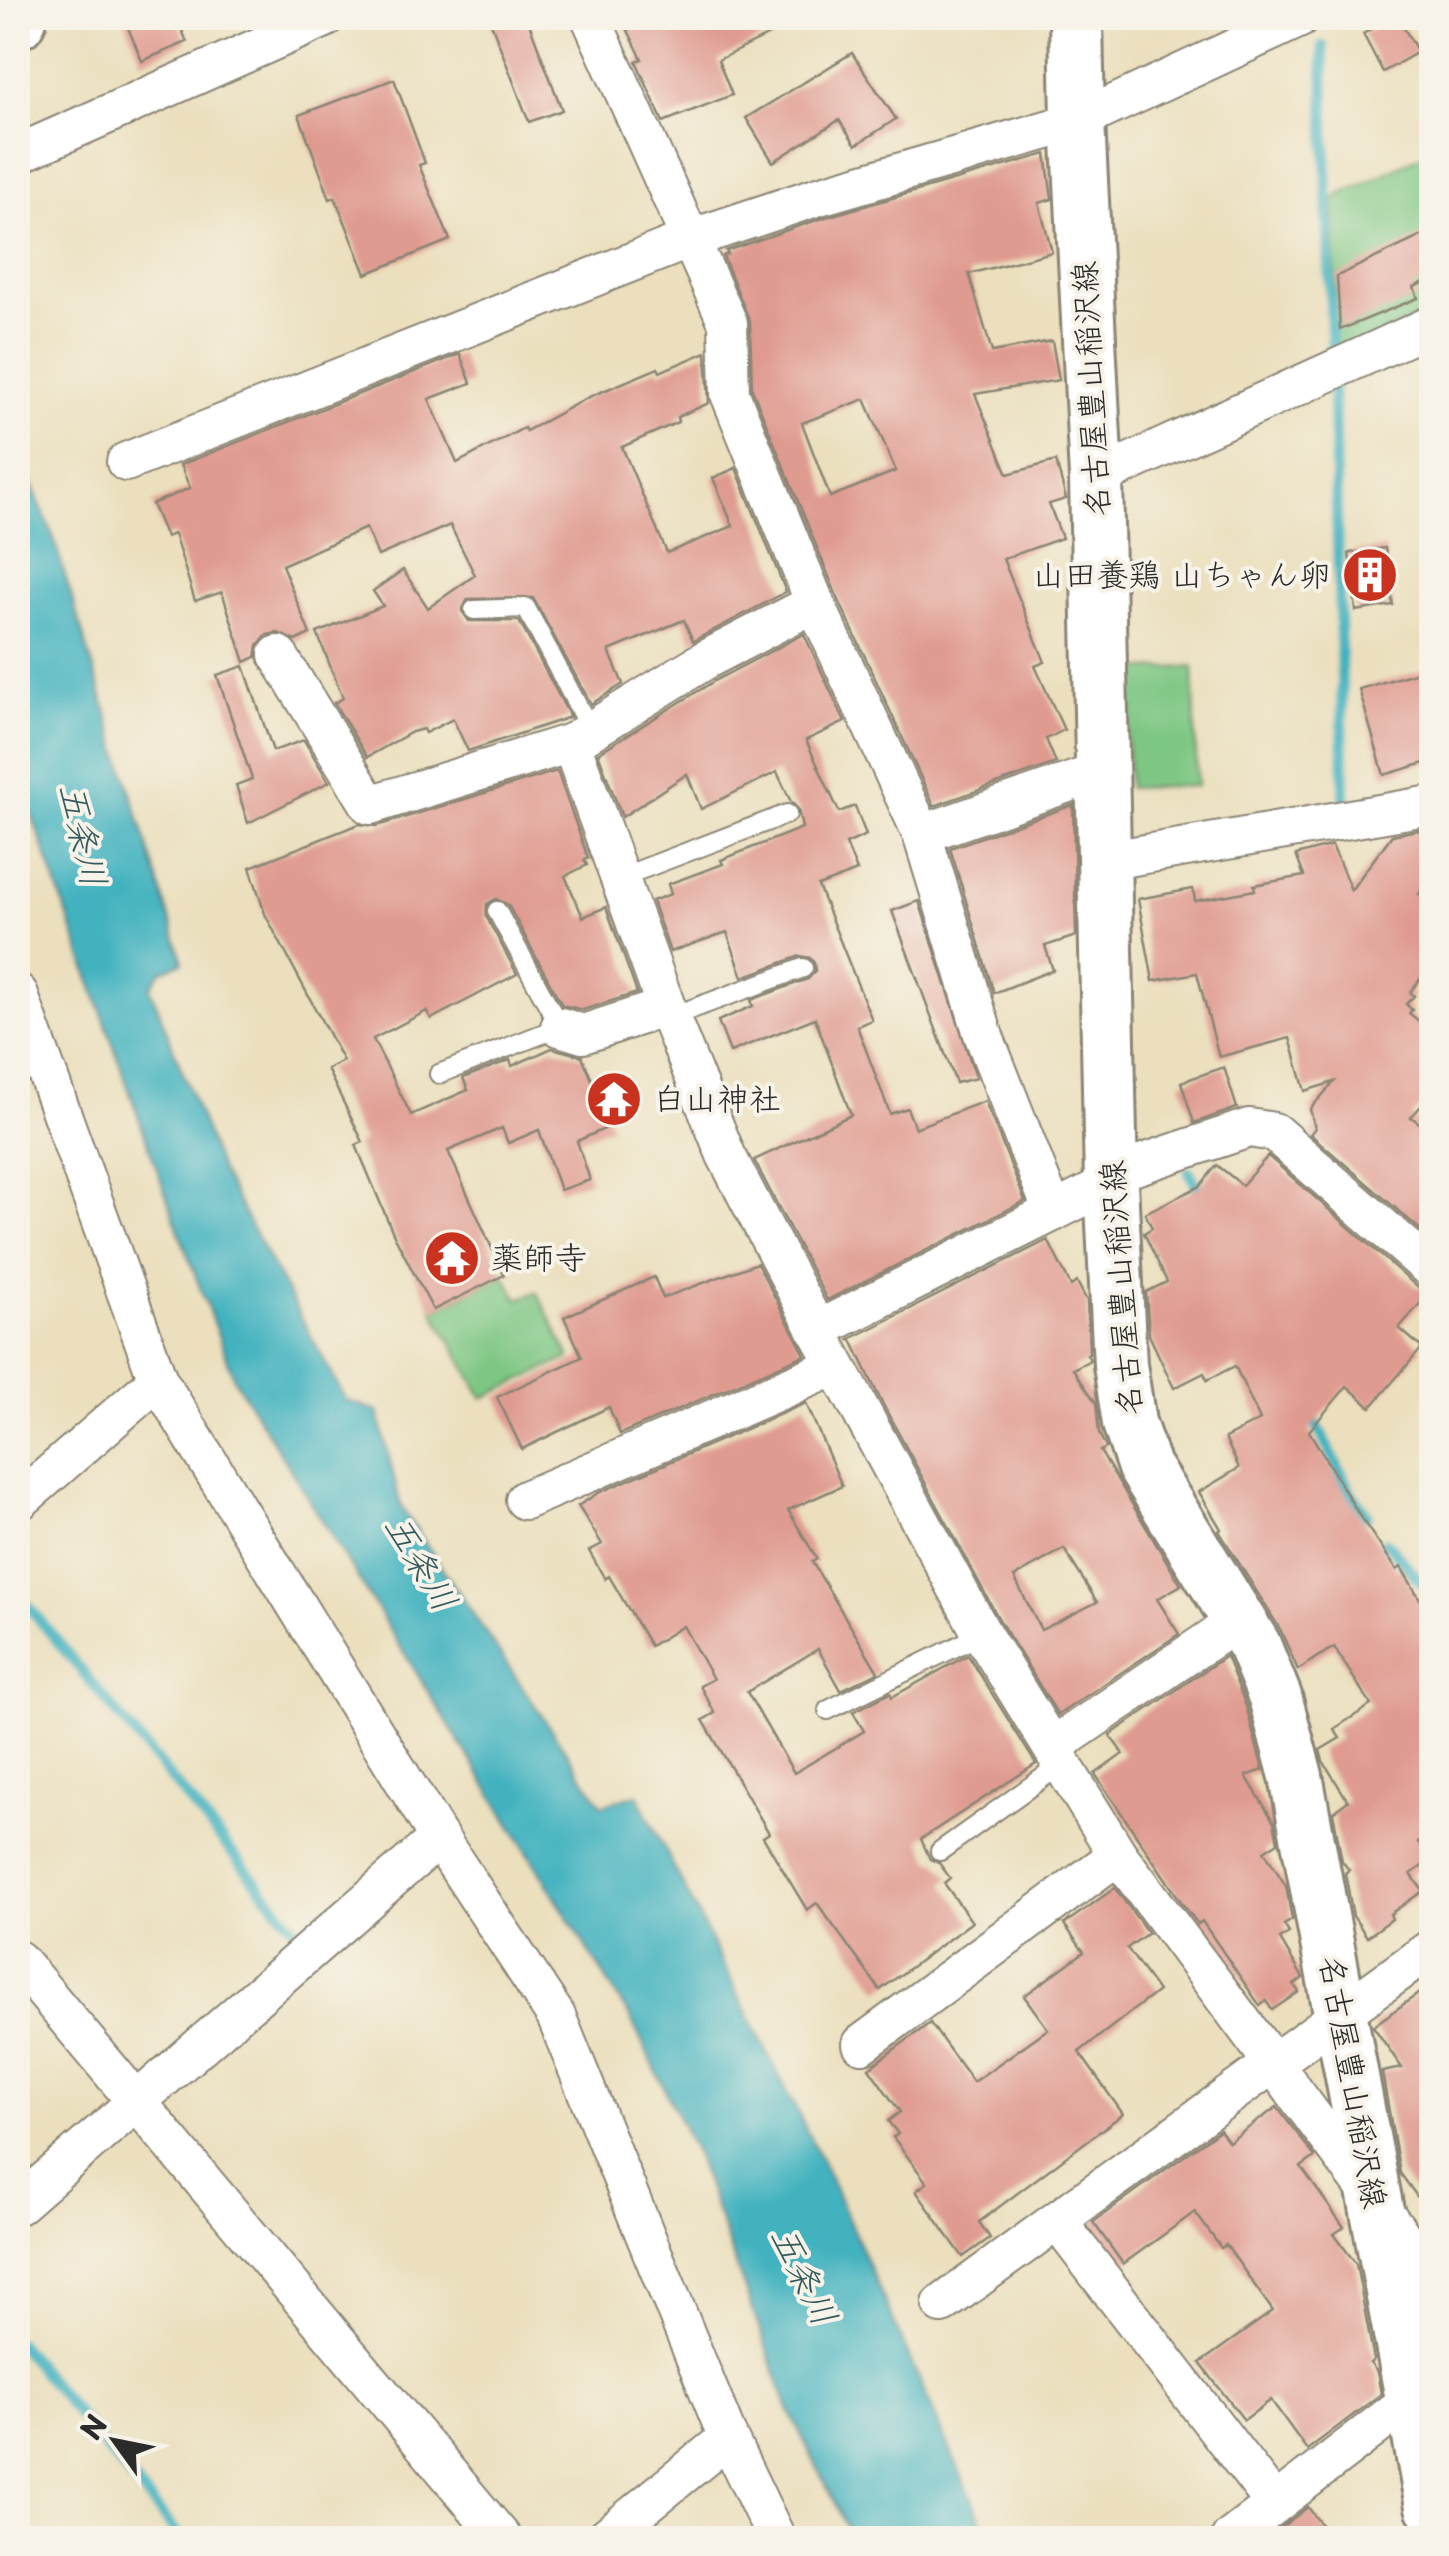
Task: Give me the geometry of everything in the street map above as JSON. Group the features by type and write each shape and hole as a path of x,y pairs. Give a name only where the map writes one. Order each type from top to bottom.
{"main road":[{"name":"名古屋豊山稲沢線","path":"1076,18 1096,478 1111,1179 1120,1365 1129,1423 1144,1467 1254,1645 1275,1697 1296,1776 1342,2011 1372,2199 1432,2506"}],"street":[{"path":"18,154 325,18"},
{"path":"591,18 728,323 730,394 814,603 922,834 983,1034 1053,1212"},
{"path":"126,462 690,239 819,196 1078,121 1300,18"},
{"path":"1096,478 1432,325"},
{"path":"278,654 370,805 581,737 705,660 814,603"},
{"path":"581,737 620,878 668,1012 726,1155 982,1634 1118,1855 1432,2277"},
{"path":"922,834 1102,771"},
{"path":"1104,862 1334,820 1429,808"},
{"path":"18,992 25,1045 158,1380 439,1838 556,2016 728,2438 776,2538"},
{"path":"560,1027 584,1034 668,1012"},
{"path":"817,1330 1111,1179 1249,1128 1274,1132 1432,1270"},
{"path":"525,1500 836,1366"},
{"path":"18,1502 158,1380"},
{"path":"1057,1756 1239,1620"},
{"path":"18,2204 439,1838"},
{"path":"862,2044 1118,1855"},
{"path":"942,2304 1342,2011 1429,1955"},
{"path":"18,1960 502,2538"},
{"path":"1058,2222 1275,2504"},
{"path":"1231,2538 1410,2400"},
{"path":"605,2538 728,2438"}],"lane":[{"path":"474,610 526,608 581,737"},
{"path":"620,878 788,814"},
{"path":"439,1074 560,1027 497,911"},
{"path":"668,1012 802,968"},
{"path":"828,1710 982,1634"},
{"path":"940,1851 1057,1756"}],"green space":[{"path":"1431,151 1431,312 1336,355 1334,198"},
{"path":"1193,667 1197,786 1129,788 1124,670"},
{"path":"504,1275 518,1299 537,1292 570,1358 483,1398 433,1310"}],"water":[{"name":"五条川","path":"18,452 52,533 183,962 161,971 150,988 221,1172 346,1400 378,1412 401,1507 602,1805 637,1794 826,2169 989,2538 852,2538 790,2412 693,2148 631,2019 235,1380 18,775"}],"building":[{"path":"124,18 177,18 187,42 142,61"},
{"path":"489,18 527,18 562,110 529,122"},
{"path":"622,18 804,18 718,60 732,95 663,122 636,61 642,59"},
{"path":"1398,18 1418,52 1383,72 1363,34"},
{"path":"852,53 896,119 856,145 839,120 773,162 746,118"},
{"path":"394,79 425,163 419,165 450,240 366,274 335,197 330,199 299,115"},
{"path":"1046,154 1052,199 1039,203 1052,252 969,274 992,352 1052,341 1059,380 975,394 1008,474 1056,461 1066,499 1049,504 1062,538 1003,559 1045,662 1035,666 1064,730 1046,739 1056,763 934,806 836,594 752,389 750,322 723,256 728,254 726,251 826,217","holes":["865,399 896,471 830,497 802,423"]},
{"path":"1432,231 1432,279 1414,287 1418,298 1340,330 1337,276"},
{"path":"706,352 709,403 622,447 667,553 733,526 713,478 736,468 786,592 693,641 684,620 609,651 623,684 591,704 533,598 468,599 462,611 469,621 519,621 570,717 468,751 453,719 425,733 423,729 412,732 367,757 334,703 343,698 317,633 383,606 373,591 403,570 428,608 475,575 450,525 378,556 366,528 282,565 310,634 295,641 278,633 267,635 258,645 256,657 245,662 222,592 195,601 174,534 166,537 152,504 190,488 180,465 460,354 471,383 429,399 457,463 589,397"},
{"name":"山田養鶏 山ちゃん卵","path":"1385,548 1393,605 1356,611 1349,553"},
{"path":"804,634 845,722 806,740 839,812 855,806 866,835 846,844 857,871 818,886 872,1020 857,1026 890,1114 907,1108 915,1128 985,1101 1025,1201 827,1300 754,1160 851,1115 815,1018 730,1052 718,1021 753,1006 751,1000 808,979 815,971 814,963 800,956 743,977 727,932 670,952 652,901 671,894 668,884 802,828 798,809 777,772 701,809 687,774 622,817 598,753 716,680"},
{"path":"244,666 273,751 304,740 329,782 248,823 236,785 252,779 217,675"},
{"path":"1432,668 1432,761 1384,775 1359,689"},
{"path":"557,771 588,858 584,860 587,865 565,876 583,917 606,907 637,993 583,1010 562,1005 508,905 496,899 487,904 486,916 517,974 431,1019 427,1011 373,1039 411,1115 468,1090 463,1078 510,1060 512,1066 552,1048 582,1056 611,1126 577,1141 590,1180 560,1190 539,1130 508,1143 502,1128 448,1151 504,1275 433,1310 393,1233 356,1145 363,1142 327,1069 343,1061 265,914 250,867 359,824 377,826"},
{"path":"1073,805 1076,936 1045,946 1053,970 994,993 950,848"},
{"path":"1418,830 1431,840 1431,877 1419,894 1432,903 1432,964 1410,992 1414,996 1406,1004 1412,1010 1409,1013 1432,1032 1432,1094 1411,1117 1432,1132 1432,1240 1310,1134 1315,1128 1310,1109 1334,1082 1305,1091 1290,1038 1219,1057 1197,973 1153,981 1138,899 1193,889 1195,901 1255,890 1254,885 1304,876 1296,855 1332,845 1351,890 1392,835"},
{"path":"919,901 976,1078 956,1083 892,911"},
{"path":"1224,1067 1237,1108 1194,1123 1181,1082"},
{"path":"1268,1156 1417,1287 1430,1292 1399,1328 1422,1348 1371,1407 1347,1386 1309,1431 1361,1518 1397,1570 1401,1567 1432,1619 1432,1832 1418,1842 1431,1860 1411,1874 1423,1891 1390,1914 1392,1919 1367,1937 1353,1916 1345,1873 1349,1870 1342,1861 1333,1812 1348,1801 1320,1750 1340,1738 1334,1729 1371,1705 1334,1647 1298,1670 1280,1629 1199,1492 1239,1468 1225,1438 1260,1420 1235,1366 1207,1380 1204,1373 1174,1388 1149,1335 1146,1292 1167,1282 1144,1233 1152,1228 1145,1213 1200,1186 1217,1165 1242,1185"},
{"path":"1048,1240 1071,1286 1077,1282 1087,1301 1090,1360 1073,1369 1096,1403 1099,1433 1106,1448 1100,1451 1181,1585 1157,1599 1179,1634 1058,1715 1001,1623 852,1340 848,1340","holes":["1064,1549 1097,1602 1041,1630 1014,1577"]},
{"path":"757,1263 805,1355 620,1434 609,1407 522,1449 497,1397 582,1357 564,1317 654,1277 663,1298"},
{"path":"806,1403 842,1486 788,1510 817,1559 812,1562 878,1672 841,1690 818,1649 747,1692 794,1773 864,1731 853,1712 890,1693 892,1697 968,1655 1036,1764 921,1839 930,1859 939,1863 950,1878 944,1883 972,1922 880,1990 817,1903 807,1910 763,1837 769,1833 703,1720 715,1713 700,1686 713,1679 683,1626 650,1646 609,1576 605,1579 589,1551 602,1544 578,1506 598,1493"},
{"path":"1226,1656 1246,1706 1263,1770 1246,1776 1274,1822 1278,1842 1264,1851 1286,1886 1292,1920 1284,1925 1289,1933 1280,1939 1303,1978 1294,1985 1299,1992 1272,2010 1266,2001 1260,2006 1202,1921 1198,1924 1184,1906 1095,1774 1123,1754 1110,1735"},
{"path":"1115,1888 1148,1933 1127,1948 1158,1991 1079,2052 1123,2114 979,2222 990,2238 963,2257 916,2191 927,2183 893,2137 898,2134 888,2121 900,2112 869,2068 930,2023 973,2082 1048,2029 1024,1996 1084,1952 1064,1924"},
{"path":"1432,1984 1432,2217 1400,2173 1382,2072 1402,2068 1373,2026"},
{"path":"1277,2107 1315,2157 1301,2167 1344,2227 1334,2234 1356,2264 1374,2360 1370,2363 1377,2372 1381,2394 1307,2450 1271,2400 1244,2420 1200,2363 1273,2311 1226,2245 1221,2248 1195,2212 1123,2264 1093,2222 1220,2130 1229,2142"},
{"path":"1308,2507 1331,2538 1267,2538"}],"waterway":[{"path":"1323,46 1332,356"},
{"path":"1333,387 1345,807"},
{"path":"1189,1172 1203,1199"},
{"path":"1310,1412 1350,1491 1367,1515"},
{"path":"1386,1542 1423,1584"},
{"path":"18,1594 296,1930"},
{"path":"18,2343 181,2538"}],"place":[{"name":"山田養鶏 山ちゃん卵","path":"1370,575"},
{"name":"白山神社","path":"614,1099"},
{"name":"薬師寺","path":"452,1258"}]}
